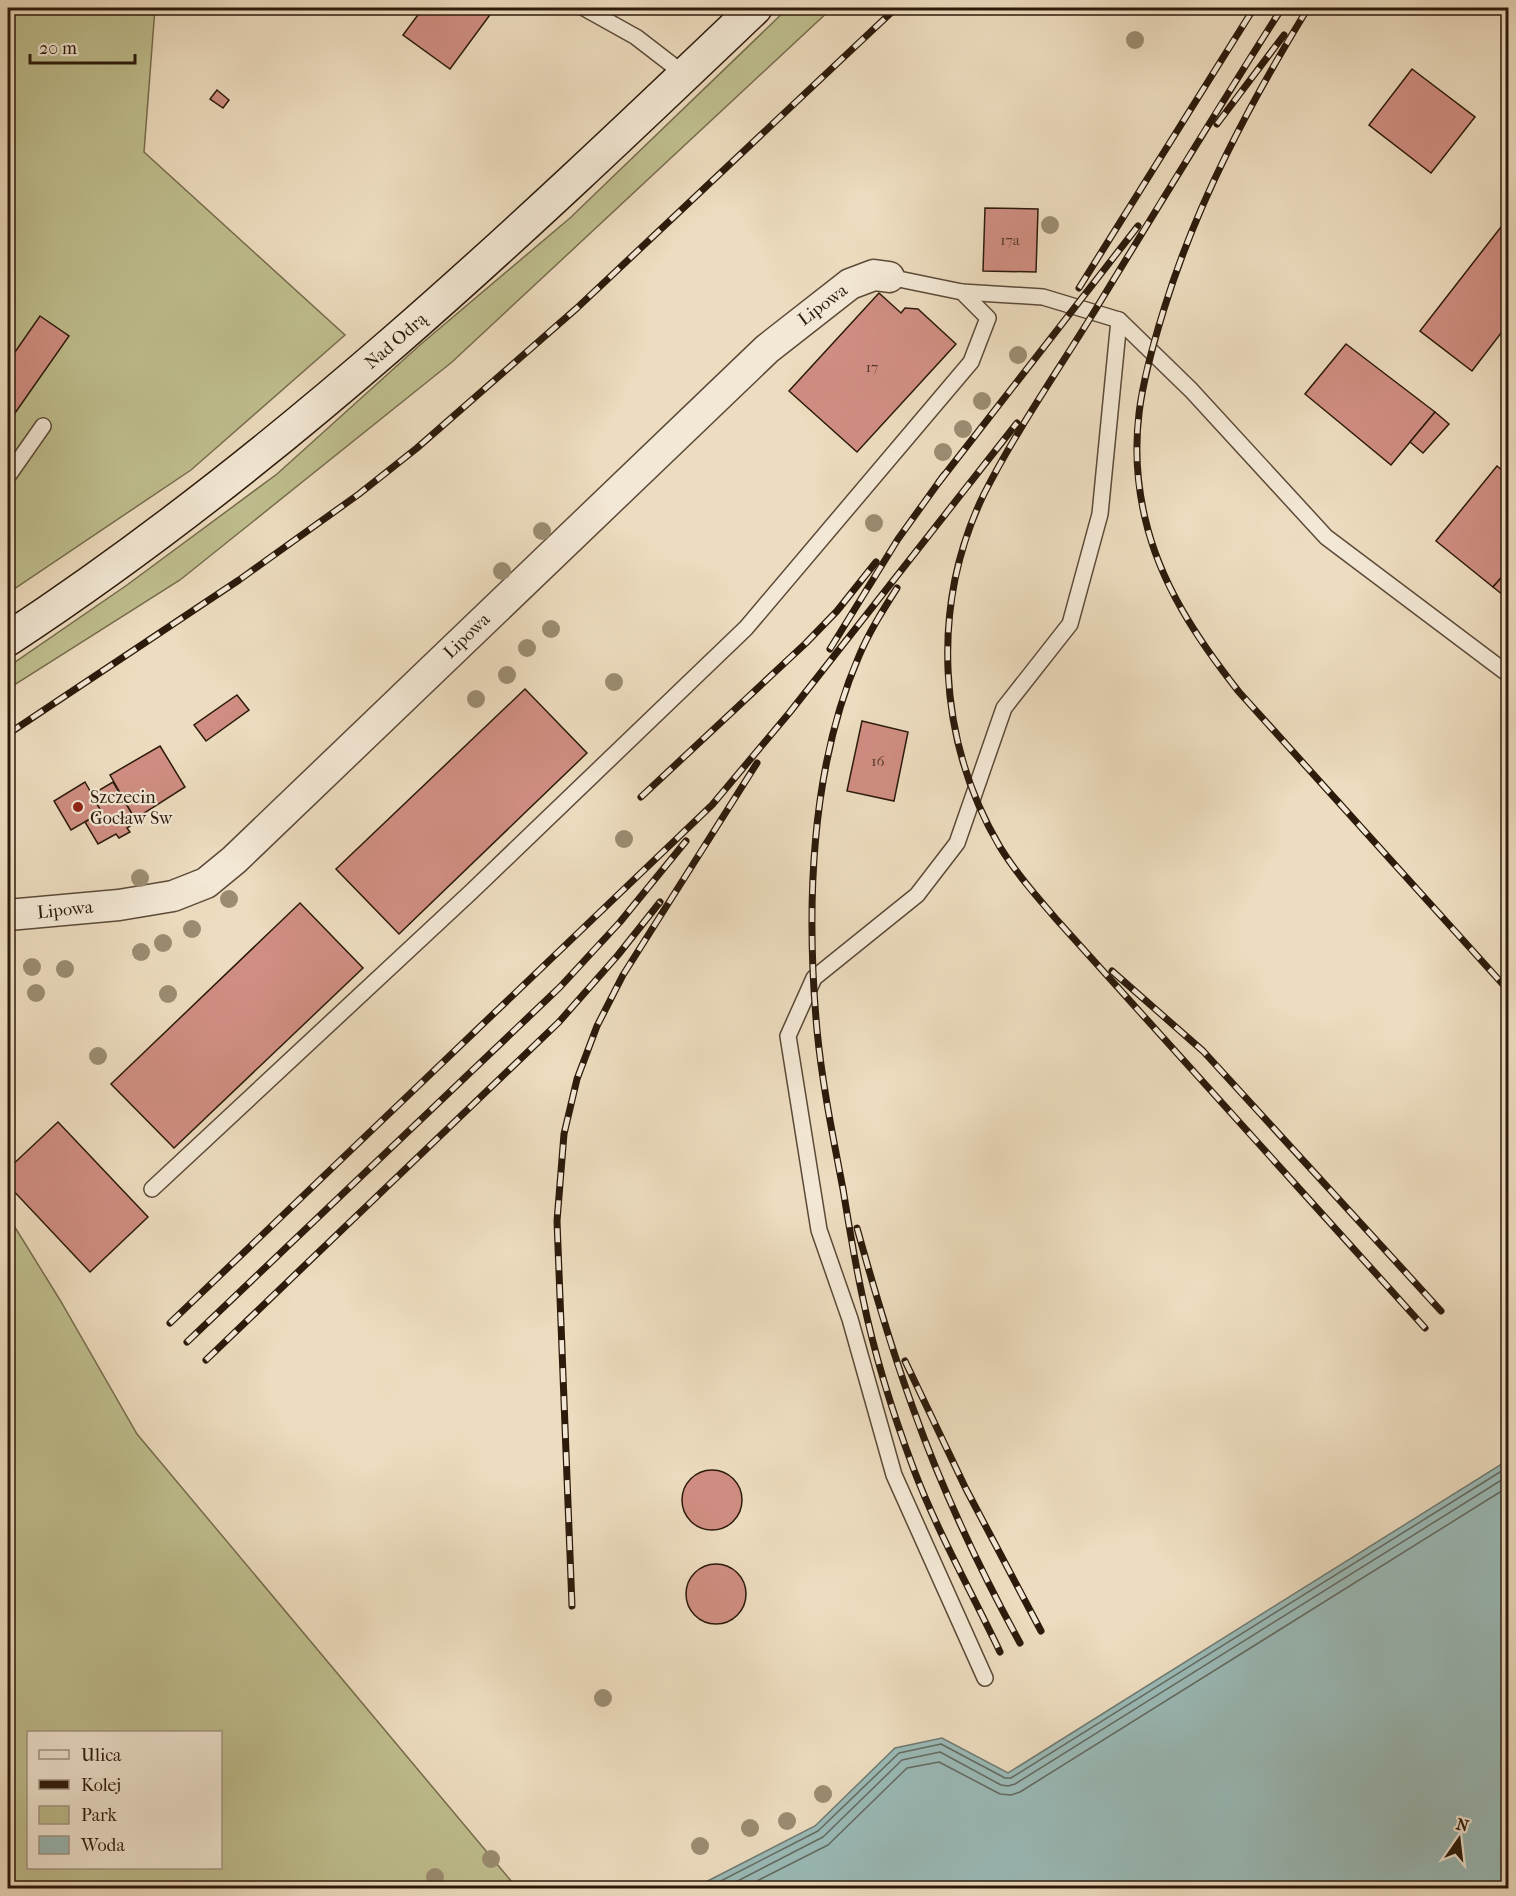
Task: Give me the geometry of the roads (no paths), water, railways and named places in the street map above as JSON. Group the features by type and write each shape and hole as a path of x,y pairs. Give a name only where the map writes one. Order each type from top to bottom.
{"street":[{"name":"Nad Odrą","path":"8,639 141,547 334,395 455,289 755,8"},
{"name":"Lipowa","path":"8,915 54,912 151,900 173,896 206,883 234,860 767,349 850,284 874,275 889,277"}],"lane":[{"path":"584,8 636,37 684,74"},
{"path":"889,277 962,292 1043,297 1119,320 1191,390 1326,537 1509,674"},
{"path":"152,1190 471,892 746,628 971,362 988,318 962,292"},
{"path":"986,1678 894,1475 850,1319 819,1230 788,1036 814,978 917,895 957,843 1004,708 1070,624 1100,514 1119,320"},
{"path":"8,476 43,426"}],"water":[{"path":"1508,1460 1508,1888 694,1888 815,1826 895,1748 942,1738 1008,1773"}],"railway":[{"path":"8,734 239,580 359,494 417,448 577,308 896,8"},
{"path":"1079,288 1254,8"},
{"path":"1282,8 1023,425 984,494 967,537 955,581 949,626 948,672 953,718 963,762 979,806 1000,847 1020,875 1057,920 1425,1328"},
{"path":"1308,8 1227,154 1192,230 1164,309 1149,362 1139,412 1137,463 1145,518 1160,566 1182,610 1209,652 1239,692 1508,990"},
{"path":"1217,124 1284,35"},
{"path":"939,482 1138,226"},
{"path":"170,1323 712,805 790,712 1017,423"},
{"path":"830,649 898,539 944,475"},
{"path":"641,797 806,643 837,611 876,562"},
{"path":"897,588 859,656 830,745 821,792 816,840 812,936 817,1030 825,1090 857,1272 885,1385 923,1493 1000,1652"},
{"path":"572,1606 557,1221 564,1134 577,1079 597,1026 623,975 757,763"},
{"path":"187,1342 560,987 620,922 686,841"},
{"path":"206,1360 559,1022 618,955 660,902"},
{"path":"1112,971 1203,1051 1441,1311"},
{"path":"857,1228 891,1343 925,1440 990,1587 1020,1643"},
{"path":"905,1361 966,1489 1041,1631"}],"place":[{"name":"Szczecin Gocław Sw","path":"78,807"}]}
